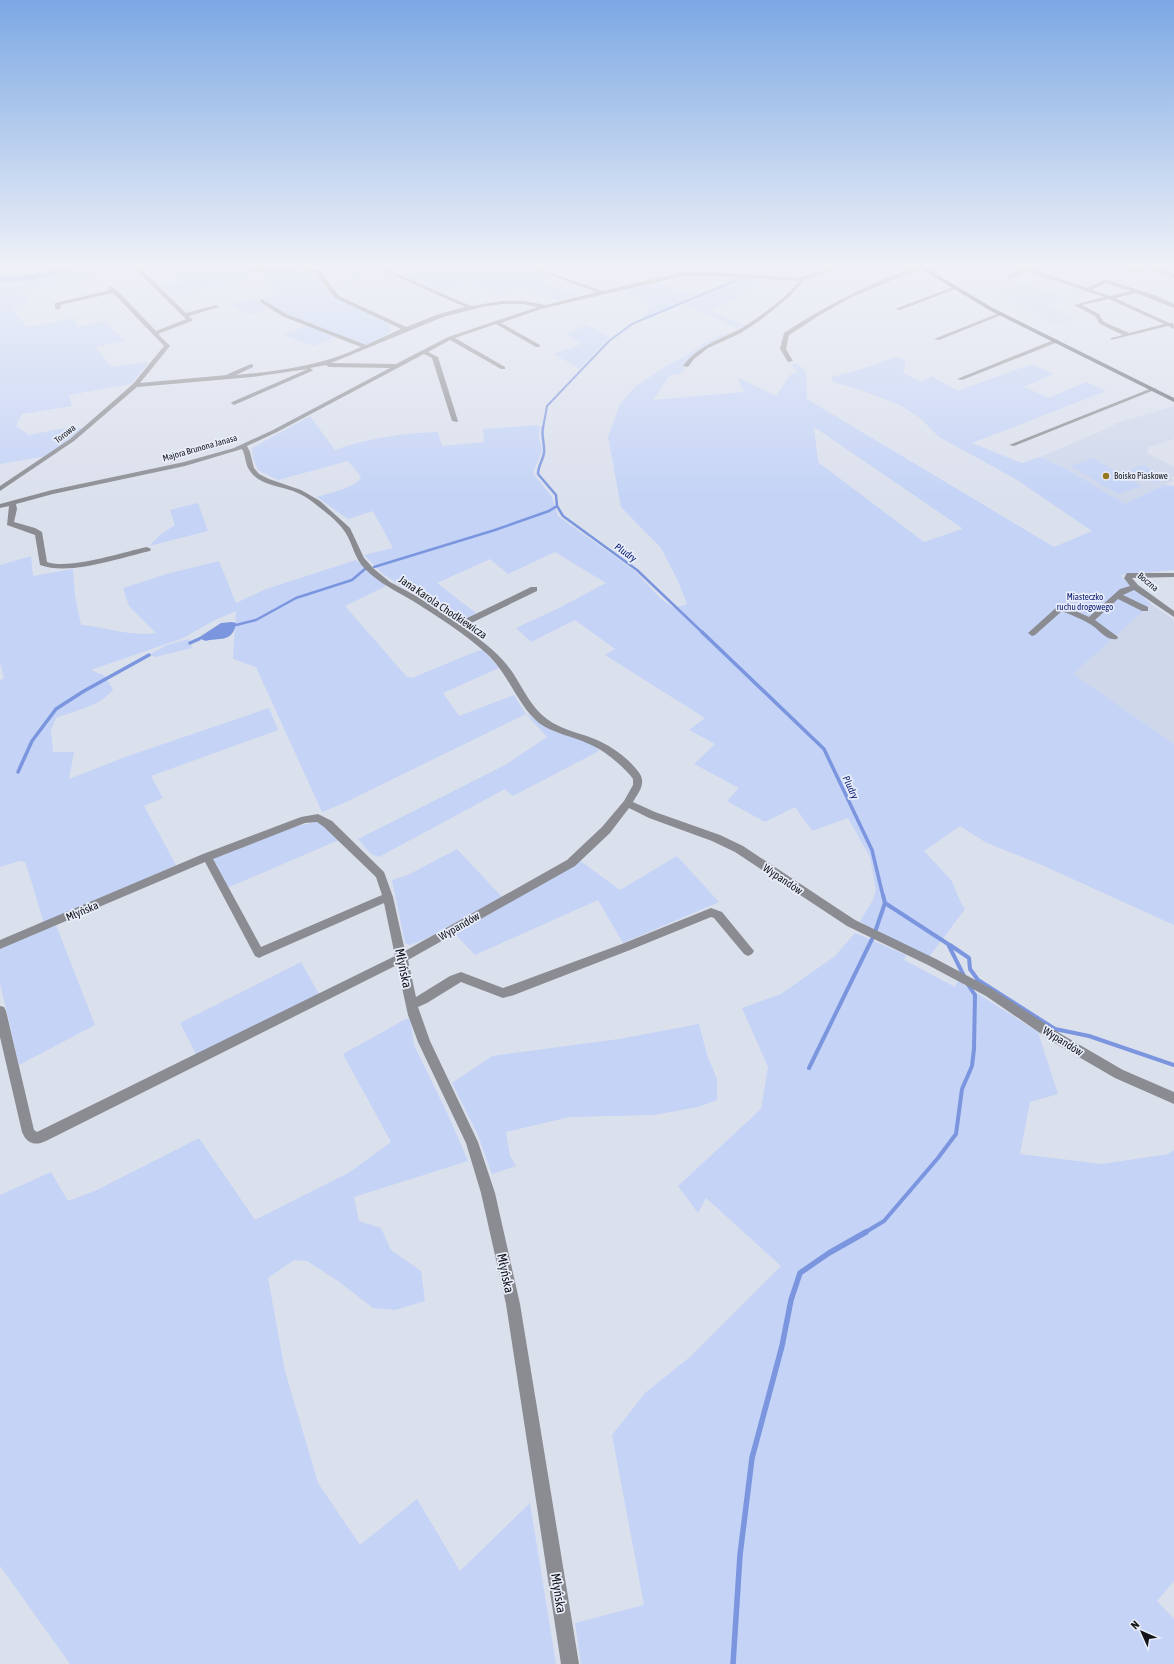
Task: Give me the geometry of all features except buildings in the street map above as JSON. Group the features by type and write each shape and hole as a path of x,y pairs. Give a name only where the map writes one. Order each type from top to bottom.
{"street":[{"name":"Torowa","path":"0,489 72,440 135,385 167,346"},
{"path":"135,385 168,381 250,376 324,364 369,346"},
{"name":"Majora Brunona Janasa","path":"0,506 52,492 185,464 244,446 435,346"},
{"path":"464,346 503,368"},
{"path":"686,366 693,356 708,346"},
{"path":"784,346 783,349 790,361"},
{"path":"960,379 1044,346"},
{"path":"1066,346 1174,400"},
{"path":"423,352 435,357 455,421"},
{"path":"324,364 398,366"},
{"path":"234,403 312,369 316,365"},
{"path":"227,378 251,366"},
{"path":"1012,445 1154,389"},
{"name":"Jana Karola Chodkiewicza","path":"244,446 247,450 249,466 258,476 298,491 321,505 345,528 354,541 361,560 369,568 385,582 416,600 456,627 498,660 509,674 527,706 541,720 561,732 598,744 635,774 638,785 628,803"},
{"path":"12,503 13,509 10,523 32,530 39,534 41,557 43,563 47,566 79,564 147,549"},
{"name":"Boczna","path":"1174,574 1130,575 1128,578 1135,587 1174,615"},
{"path":"1089,621 1123,592 1135,587"},
{"path":"456,627 534,589"},
{"path":"1118,596 1145,609"},
{"path":"1032,633 1062,608 1089,621 1107,634 1114,637"},
{"name":"Wypandów","path":"0,1011 28,1132 31,1137 35,1138 57,1130 402,958 571,863 606,830 628,803 739,849 851,923 932,962 990,993 1086,1055 1119,1074 1174,1098"},
{"name":"Młyńska","path":"0,945 207,857 304,820 318,818 328,824 380,875 388,897 411,1004 424,1042 472,1142 488,1193 513,1304 570,1664"},
{"path":"207,857 259,953 388,897"},
{"path":"411,1004 423,1000 454,979 461,977 503,993 514,990 626,947 711,912 718,915 748,952"}],"shaded area":[{"path":"1174,406 1174,439 1149,447 1147,453 1174,467 1174,476 1170,478 1174,480 1125,504 1065,468 1040,457 1115,425 1113,424"},
{"path":"1151,604 1174,620 1174,744 1072,674"}],"green space":[{"path":"0,346 103,346 96,347 111,367 149,362 131,384 69,395 72,406 22,414 16,426 29,435 65,428 84,428 47,456 0,464"},
{"path":"577,346 602,346 579,369 554,354"},
{"name":"Miasteczko ruchu drogowego","path":"700,346 706,346 698,351 688,361 683,367 686,368 679,374 670,375 653,400 744,392 737,377 776,396 790,375 798,372 791,364 796,363 806,371 807,399 1054,547 1092,531 1014,478 939,437 920,418 900,405 861,390 833,382 831,377 859,370 895,357 906,361 903,373 922,382 931,376 958,391 1032,364 1053,374 1024,387 1049,398 1086,382 1106,391 972,443 1022,463 1040,457 1065,468 1125,504 1164,485 1174,486 1174,570 1120,575 1151,604 1073,674 1174,744 1174,925 1044,866 985,842 960,826 924,851 951,880 965,909 929,957 868,927 860,921 873,900 876,890 870,857 848,818 812,831 795,807 765,822 727,801 739,788 694,764 715,744 689,730 705,718 605,655 615,649 575,620 531,642 516,628 559,608 606,583 555,552 508,574 490,559 437,583 477,614 458,622 383,574 364,555 393,548 373,511 348,519 317,497 348,487 358,481 361,477 348,461 278,480 258,470 253,458 252,448 310,416 335,450 373,439 438,432 442,446 484,442 483,429 537,425 540,427 539,438 542,451 533,473 552,497 558,516 635,571 660,598 674,608 687,604 678,581 661,548 621,507 608,437 620,404 636,386 668,365 686,356","holes":["814,427 962,529 924,542 818,462"]},
{"name":"Boisko Piaskowe","path":"1093,458 1142,486 1118,494 1070,466"},
{"path":"1143,465 1167,478 1153,483 1129,470"},
{"path":"198,503 208,531 149,546 160,535 175,525 170,510"},
{"path":"31,556 33,576 73,569 75,596 81,625 137,634 156,633 129,606 123,588 170,573 219,561 236,603 266,589 356,560 386,586 345,606 407,677 412,678 477,651 483,650 499,668 443,693 459,716 514,695 526,714 344,803 322,812 256,667 233,659 236,611 215,620 183,638 91,670 105,676 113,690 107,696 94,704 56,718 51,730 53,752 74,752 69,779 125,757 269,708 278,730 151,776 163,798 144,806 176,865 44,924 25,862 19,861 0,867 0,680 4,678 0,663 0,565"},
{"path":"189,639 192,648 155,657 149,655 167,645"},
{"path":"526,714 556,732 594,744 599,751 513,796 505,789 379,857 371,854 358,839 505,765 547,737"},
{"path":"316,822 324,825 341,839 227,888 211,859 292,827"},
{"path":"457,849 502,897 425,939 410,945 405,943 392,880 408,875"},
{"path":"677,856 719,902 623,943 598,900 475,955 454,933 579,860 620,890"},
{"path":"56,925 95,1025 19,1065 0,983 0,948"},
{"path":"855,933 906,955 904,960 955,987 958,981 1038,1032 1058,1094 1030,1102 1020,1154 1102,1164 1168,1154 1174,1150 1174,1581 1157,1601 1174,1619 1174,1664 581,1664 575,1623 644,1605 612,1435 645,1393 690,1357 781,1266 706,1198 698,1213 678,1186 761,1109 768,1067 742,1008 781,994 835,956"},
{"path":"301,962 320,996 197,1056 180,1023"},
{"path":"406,1019 410,1019 414,1045 449,1117 468,1161 354,1197 359,1221 381,1228 391,1250 421,1271 425,1301 395,1310 373,1308 338,1281 307,1261 294,1260 268,1278 285,1371 318,1483 360,1545 417,1499 460,1571 530,1503 556,1664 70,1664 0,1566 0,1195 51,1172 68,1201 97,1190 199,1138 255,1220 350,1172 391,1142 343,1054"},
{"path":"699,1024 707,1055 717,1079 717,1100 698,1107 654,1115 570,1117 506,1132 510,1156 516,1166 492,1174 477,1133 452,1083 492,1056 619,1039"}],"water":[{"path":"221,623 236,623 232,634 228,637 206,641 198,638"}],"waterway":[{"name":"Pludry","path":"543,428 547,406 605,346"},
{"name":"Pludry","path":"543,427 542,434 544,453 538,474 556,495 557,506"},
{"path":"374,567 495,530 549,511 557,506"},
{"name":"Pludry","path":"557,506 563,516 637,570 703,633"},
{"path":"236,625 256,620 296,598 352,580 365,569"},
{"name":"Pludry","path":"702,632 824,749 872,850 883,896"},
{"path":"190,643 199,639"},
{"path":"18,772 32,741 56,709 84,691 149,655"},
{"name":"Pludry","path":"883,895 885,903"},
{"path":"809,1068 874,935 885,903"},
{"path":"885,903 948,944 964,976"},
{"path":"950,945 969,958 970,969 978,980 1055,1029 1089,1036 1174,1065"},
{"path":"864,1233 884,1221 938,1158 956,1134 962,1089 972,1066 974,1049 975,995 967,983"},
{"path":"733,1664 740,1555 752,1458 782,1346 791,1300 800,1273 829,1253 866,1232"}],"place":[{"name":"Boisko Piaskowe","path":"1106,476"}]}
